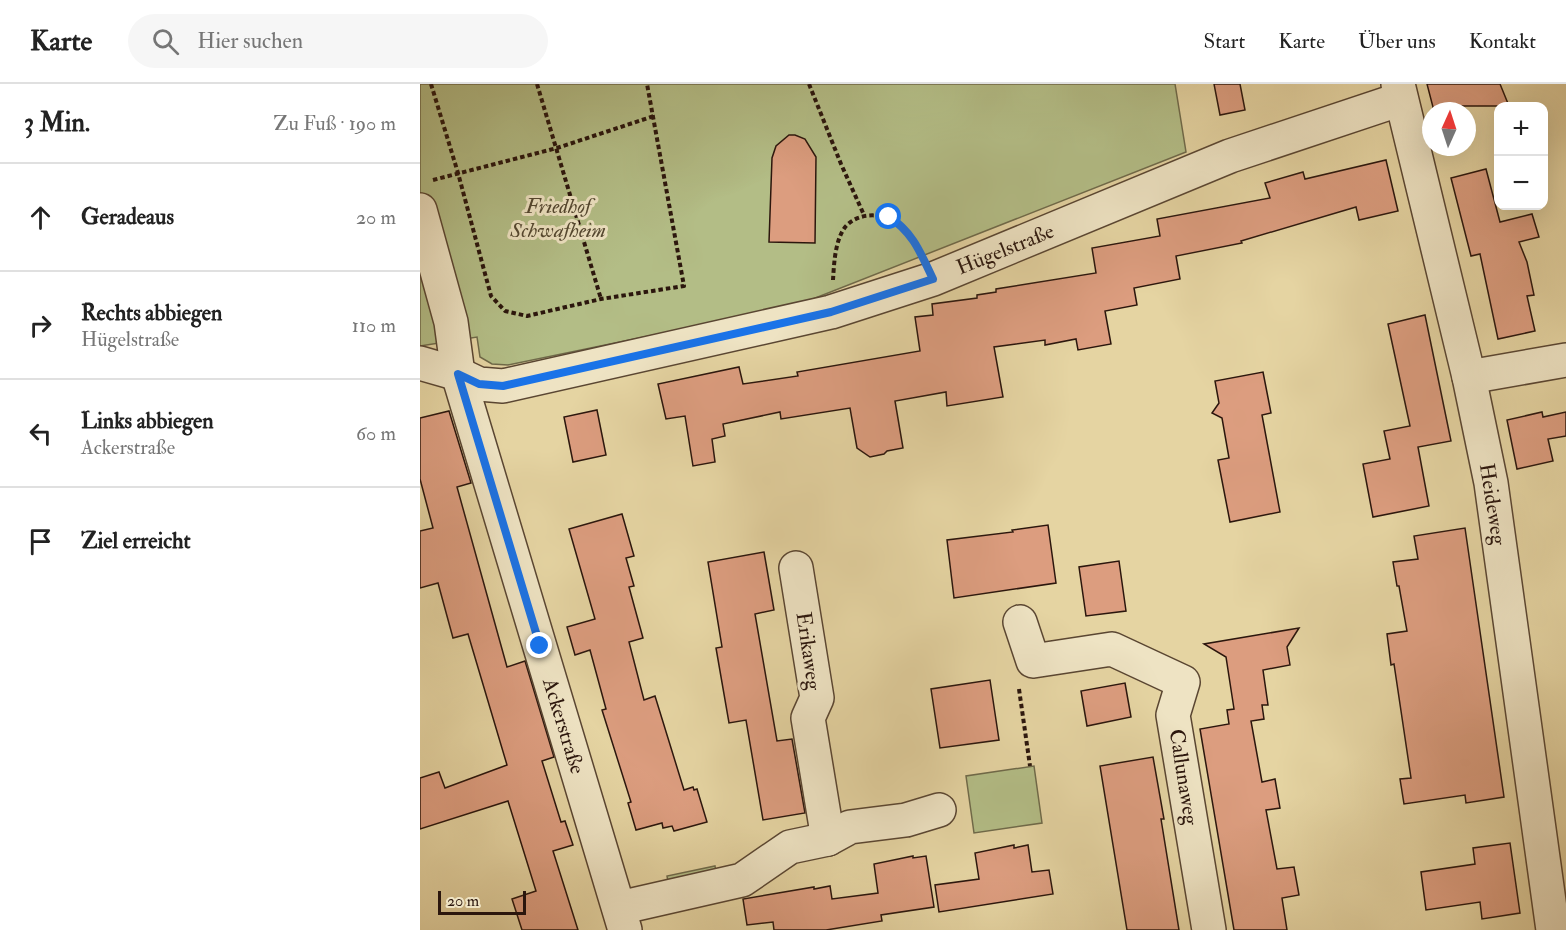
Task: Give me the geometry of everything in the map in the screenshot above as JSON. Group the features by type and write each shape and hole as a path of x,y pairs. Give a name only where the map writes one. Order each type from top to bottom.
{"street":[{"name":"Hügelstraße","path":"420,363 458,374 479,384 503,386 831,312 933,279 1230,156 1400,92"},
{"name":"Heideweg","path":"1400,92 1469,377 1491,483 1553,930"},
{"name":"Ackerstraße","path":"420,210 451,322 458,374 622,919"},
{"path":"1469,377 1566,360"},
{"name":"Erikaweg","path":"796,568 817,698 808,718 828,839"},
{"path":"1020,622 1033,661"},
{"name":"Callunaweg","path":"1033,661 1112,649 1184,682 1173,715 1209,930"},
{"path":"622,919 742,880 790,847 828,839 850,827 906,820 939,810"}],"path":[{"path":"431,84 491,296 505,311 528,316 601,299 684,286 647,84"},
{"path":"537,84 601,299"},
{"path":"809,84 864,215"},
{"path":"438,179 557,148 654,116"},
{"path":"834,266 839,242 846,226 864,215 889,217 903,226 933,279"},
{"path":"1029,766 1015,664 1033,661"}],"green space":[{"name":"Friedhof Schwafheim","path":"420,84 1175,84 1186,152 795,306 508,365 492,364 480,357 477,337 420,346"},
{"path":"1034,766 1042,823 974,833 966,776"},
{"path":"715,866 716,872 669,887 667,876"}],"building":[{"path":"1214,84 1240,84 1245,110 1220,115"},
{"path":"1427,84 1500,84 1507,102 1494,102 1494,106 1476,106 1476,102 1432,102"},
{"path":"789,135 805,139 816,157 815,243 769,242 772,158 776,146"},
{"path":"1386,160 1398,211 1359,220 1356,207 1241,241 1242,243 1176,256 1180,279 1134,288 1137,305 1105,311 1111,344 1078,350 1076,339 1045,345 1045,340 994,347 1003,397 947,406 946,392 895,401 903,448 870,457 857,448 850,408 781,419 780,412 723,424 725,436 712,439 715,462 693,466 685,416 666,419 658,384 739,367 743,384 798,376 797,372 920,351 915,317 933,315 932,304 977,298 977,295 996,292 996,289 1096,273 1092,248 1160,236 1157,219 1270,198 1265,183 1303,172 1305,179"},
{"path":"1486,169 1494,199 1494,210 1497,210 1500,222 1532,214 1539,237 1519,242 1527,262 1534,295 1527,296 1535,331 1498,339 1480,254 1471,256 1451,178"},
{"path":"1425,315 1451,441 1418,447 1429,506 1373,517 1363,464 1390,459 1384,431 1410,426 1388,324"},
{"path":"1263,372 1271,413 1262,415 1280,512 1230,522 1218,460 1229,458 1222,418 1212,413 1219,403 1215,381"},
{"path":"597,410 606,455 573,462 564,417"},
{"path":"449,411 471,483 457,487 507,667 525,661 554,757 542,761 561,822 565,821 573,845 553,851 578,930 522,930 512,899 536,891 508,801 420,829 420,778 439,772 445,788 507,765 468,634 453,638 438,583 420,588 420,531 433,528 420,479 420,418"},
{"path":"1542,412 1543,417 1566,412 1566,436 1548,439 1553,461 1517,469 1507,420"},
{"path":"622,514 634,556 626,558 634,586 629,587 643,638 629,642 644,700 655,696 684,790 693,787 694,790 697,789 707,822 674,831 672,826 663,828 662,823 636,830 628,803 631,802 602,710 606,709 590,650 575,655 567,627 595,619 569,529"},
{"path":"1048,525 1056,583 954,598 947,540"},
{"path":"1465,528 1504,797 1466,803 1465,795 1404,804 1400,779 1411,778 1394,664 1391,665 1387,634 1407,631 1393,562 1418,559 1414,536"},
{"path":"764,552 774,610 755,614 777,741 792,739 805,813 763,820 746,720 729,723 716,648 722,647 708,562"},
{"path":"1119,561 1126,611 1086,616 1079,567"},
{"path":"1299,628 1287,647 1290,665 1263,670 1268,705 1262,705 1264,719 1251,721 1262,782 1275,779 1280,808 1266,810 1277,869 1294,867 1299,895 1282,898 1287,930 1234,930 1200,729 1229,724 1227,710 1234,709 1226,657 1204,644"},
{"path":"990,680 999,740 940,748 931,689"},
{"path":"1125,683 1131,717 1087,726 1081,691"},
{"path":"1153,757 1179,930 1127,930 1100,766"},
{"path":"1510,843 1520,913 1482,919 1480,902 1426,910 1421,872 1475,864 1473,848"},
{"path":"1014,845 1014,848 1028,845 1032,872 1049,870 1053,894 939,912 935,885 979,879 975,853"},
{"path":"913,856 913,858 926,856 934,907 881,915 882,921 826,930 774,930 773,922 747,925 743,899 830,886 832,899 878,893 874,864"}],"route":[{"path":"540,646 458,374 479,384 503,386 831,312 933,279 903,226 889,217"}]}
